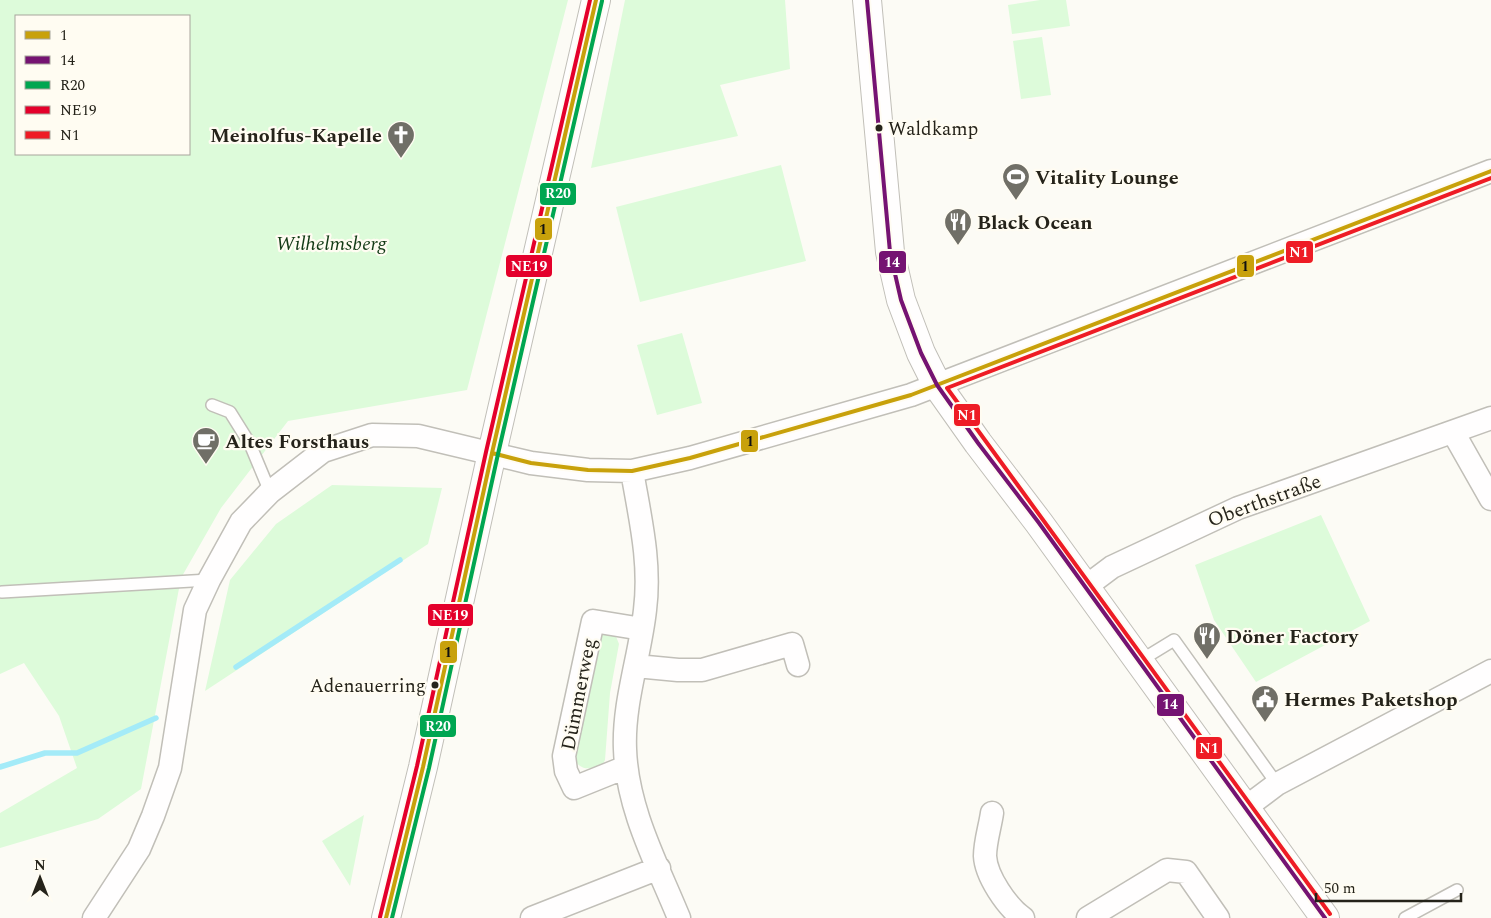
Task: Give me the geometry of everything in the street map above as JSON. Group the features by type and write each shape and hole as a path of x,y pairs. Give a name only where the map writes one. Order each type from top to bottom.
{"main road":[{"path":"386,918 423,767 492,452 596,0"},
{"path":"867,0 890,252 901,300 922,353 938,385 1325,918"}],"street":[{"path":"94,918 139,849 168,776 180,714 195,610 209,580 241,522 270,492 323,451 372,436 418,436 492,452 531,463 588,470 632,471 822,422 938,385 1491,171"},
{"name":"Oberthstraße","path":"1084,588 1112,567 1195,526 1238,508 1301,494 1491,418"},
{"path":"1453,432 1491,499"},
{"path":"632,471 646,556 646,593 628,714 625,748 626,767 636,813 679,918"},
{"name":"Dümmerweg","path":"626,767 574,788 566,770 564,756 593,621 642,629"},
{"path":"636,666 702,670 792,644 798,665"},
{"path":"1245,808 1277,784 1491,671"},
{"path":"992,813 985,857 1001,894 1023,918"},
{"path":"532,918 658,868"},
{"path":"1088,918 1167,870 1186,872 1218,918"}],"lane":[{"path":"212,406 230,412 250,444 270,492"},
{"path":"2,592 209,580"},
{"path":"1138,662 1174,640 1277,784"},
{"path":"1405,918 1457,890"}],"green space":[{"name":"Wilhelmsberg","path":"0,0 568,0 467,390 288,421 221,508 181,578 141,789 98,819 0,848 0,813 77,768 59,716 24,663 0,674"},
{"path":"625,0 785,0 790,69 720,85 738,136 591,168"},
{"path":"1040,0 1066,0 1070,26 1012,34 1008,5"},
{"path":"1042,37 1051,95 1021,99 1013,41"},
{"path":"781,165 806,261 640,302 616,207"},
{"path":"682,333 702,403 657,415 637,345"},
{"path":"332,485 442,488 428,544 205,691 230,580 276,524"},
{"path":"1321,515 1370,621 1256,682 1214,620 1195,565"},
{"path":"603,633 615,634 619,644 610,693 605,760 603,764 583,768 574,759 600,636"},
{"path":"364,815 350,886 322,841"}],"waterway":[{"path":"236,667 400,560"},
{"path":"0,767 45,753 77,753 156,718"}],"transit line":[{"name":"NE19","path":"380,917 417,766 486,452 590,0"},
{"name":"1","path":"386,918 423,767 492,453 596,0"},
{"name":"14","path":"867,0 890,252 901,300 921,353 937,385 978,443 1039,523 1325,918"},
{"name":"R20","path":"392,918 429,768 498,454 602,1"},
{"name":"1","path":"492,453 531,463 588,470 632,471 690,458 911,395 1491,171"},
{"name":"N1","path":"1330,914 947,388 1491,178"}],"place":[{"name":"Waldkamp","path":"879,128"},
{"name":"Meinolfus-Kapelle","path":"401,159"},
{"name":"Vitality Lounge","path":"1016,201"},
{"name":"Black Ocean","path":"958,246"},
{"name":"Altes Forsthaus","path":"206,465"},
{"name":"Döner Factory","path":"1207,660"},
{"name":"Adenauerring","path":"435,685"},
{"name":"Hermes Paketshop","path":"1265,723"}]}
